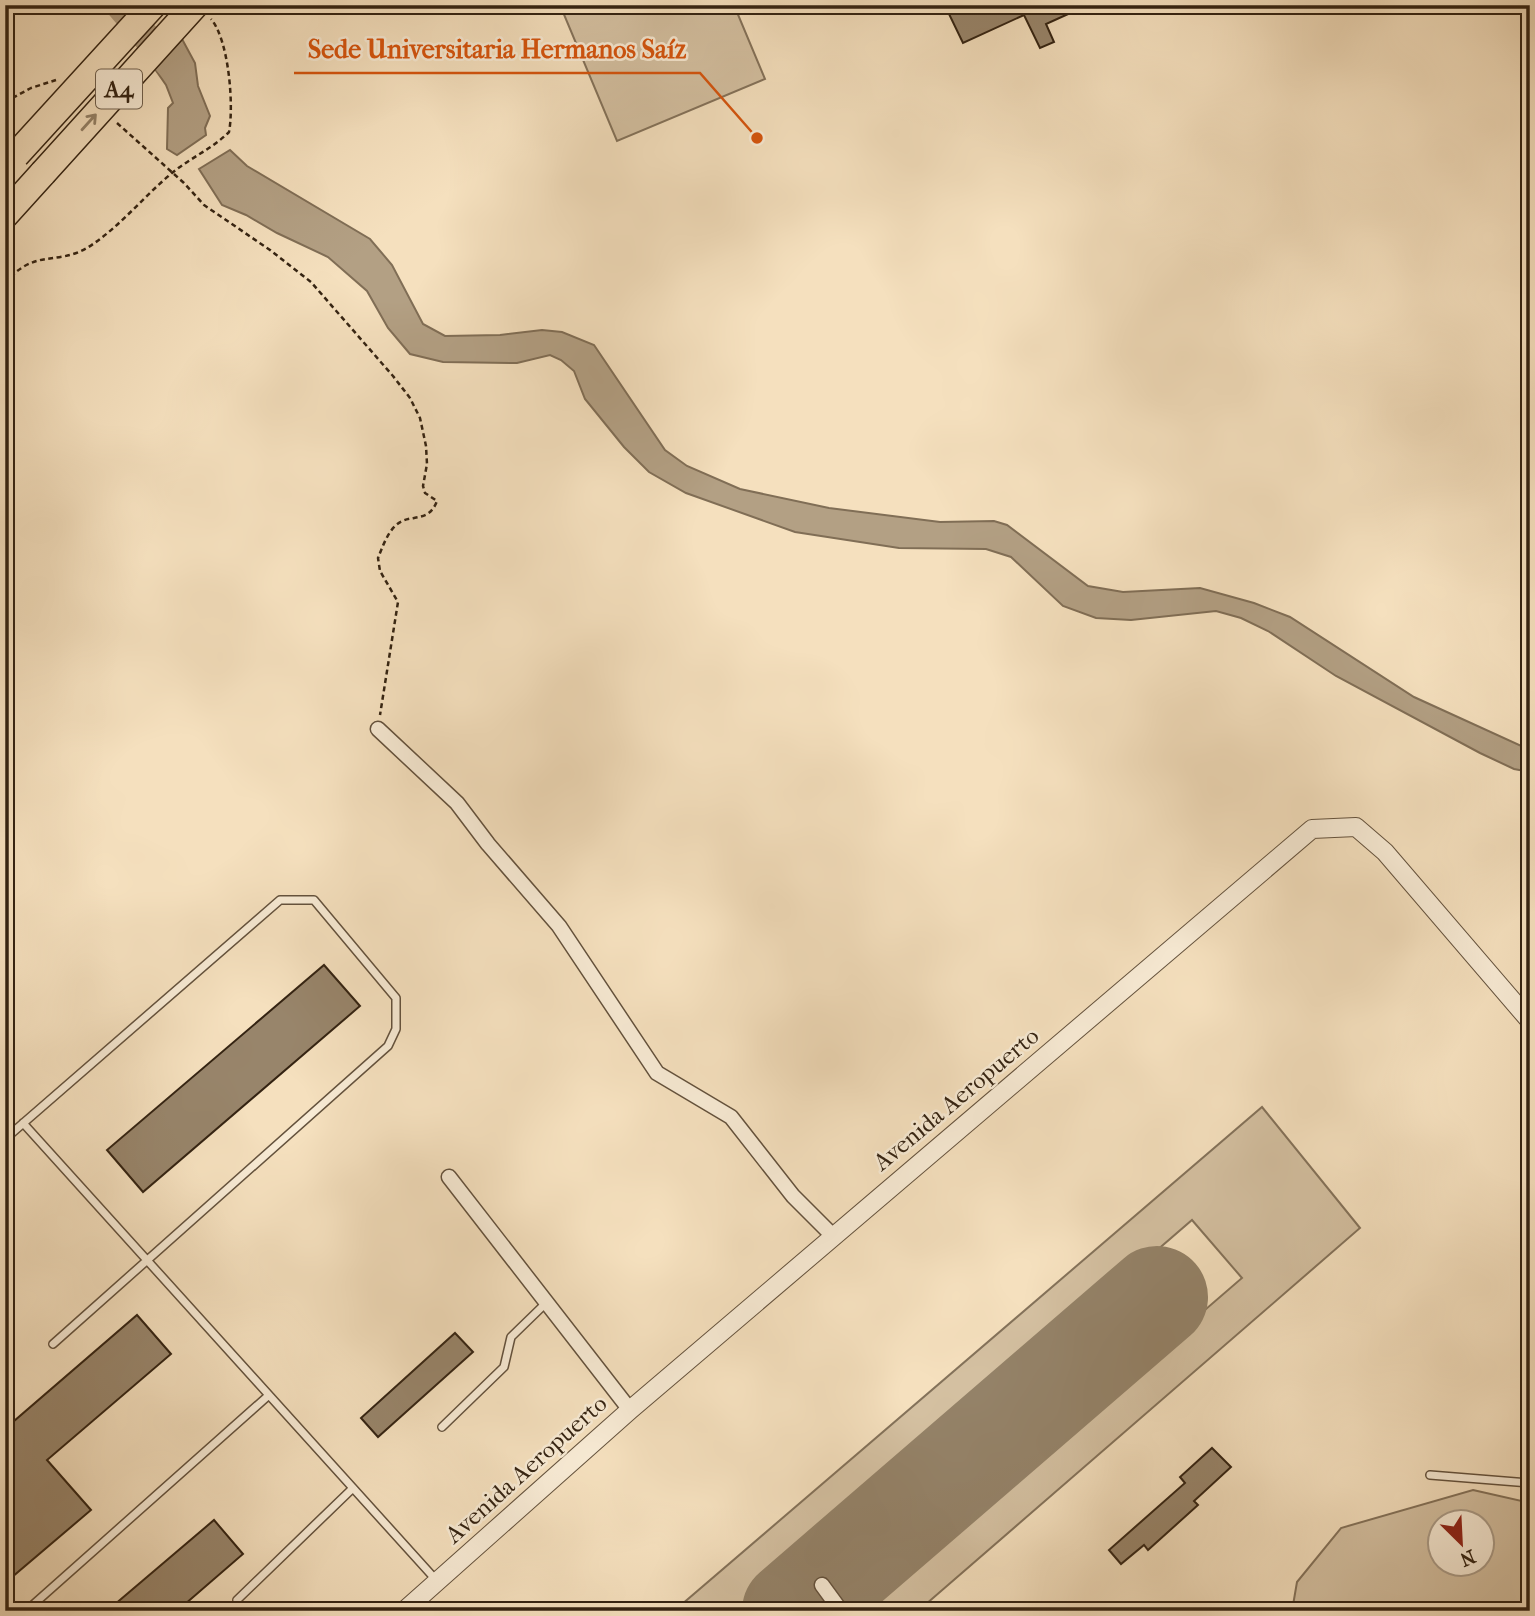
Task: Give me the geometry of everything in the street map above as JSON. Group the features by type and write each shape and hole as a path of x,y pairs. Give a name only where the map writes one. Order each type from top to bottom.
{"highway":[{"name":"A4","path":"11,161 153,5"},
{"name":"A4","path":"5,215 202,11"}],"street":[{"path":"378,729 457,803 488,844 559,926 657,1073 731,1117 793,1196 833,1236"},
{"name":"Avenida Aeropuerto","path":"404,1611 630,1409 1312,829 1356,827 1385,852 1530,1021"},
{"path":"449,1177 630,1409"},
{"path":"822,1585 841,1611"}],"lane":[{"path":"5,1139 280,900 314,900 396,998 396,1029 388,1046 53,1344"},
{"path":"23,1123 437,1581"},
{"path":"442,1427 504,1367 512,1336 546,1302"},
{"path":"26,1611 269,1395"},
{"path":"1430,1475 1530,1483"},
{"path":"237,1600 353,1488"}],"path":[{"path":"5,283 23,266 34,260 75,254 90,246 172,173 229,132 230,90 218,26 202,11"},
{"path":"5,102 50,80 64,80"},
{"path":"116,122 204,205 311,282 393,376 410,398 420,418 427,464 423,486 425,493 438,501 434,510 426,516 395,525 378,558 380,571 398,602 378,729"}],"shaded area":[{"path":"560,5 734,5 765,79 617,141"},
{"path":"182,39 195,63 198,86 210,116 205,128 206,135 177,155 167,149 168,108 173,103 166,85 155,69"},
{"path":"230,150 247,166 370,239 392,265 423,324 445,336 500,335 542,330 562,332 594,345 665,450 687,466 740,489 829,508 940,522 994,521 1007,525 1088,586 1123,592 1200,588 1254,603 1290,617 1414,697 1530,750 1530,772 1514,769 1480,753 1336,676 1268,631 1241,618 1216,611 1131,620 1096,618 1063,606 1011,557 986,549 899,548 795,532 686,493 649,472 624,447 585,399 574,371 561,360 550,355 517,363 443,362 410,354 388,328 367,291 328,257 222,205 199,169"},
{"path":"1262,1107 1360,1228 918,1611 856,1611 1242,1278 1192,1220 739,1611 674,1611"},
{"path":"1473,1490 1530,1503 1530,1611 1292,1611 1297,1582 1341,1528"}],"building":[{"path":"968,5 1088,5 1046,24 1054,42 1040,48 1024,15 963,43 949,14"},
{"path":"324,965 360,1006 143,1192 107,1150"},
{"path":"137,1315 171,1354 47,1460 91,1510 5,1583 5,1411 14,1421"},
{"path":"455,1333 473,1352 378,1437 361,1418"},
{"path":"1212,1448 1231,1467 1194,1501 1198,1505 1148,1550 1144,1545 1121,1564 1109,1550 1185,1483 1180,1477"},
{"path":"214,1520 243,1554 177,1611 107,1611"}],"waterway":[{"path":"119,5 171,66"}],"runway":[{"path":"793,1611 1157,1297"}],"place":[{"name":"Sede Universitaria Hermanos Saíz","path":"757,138"}]}
